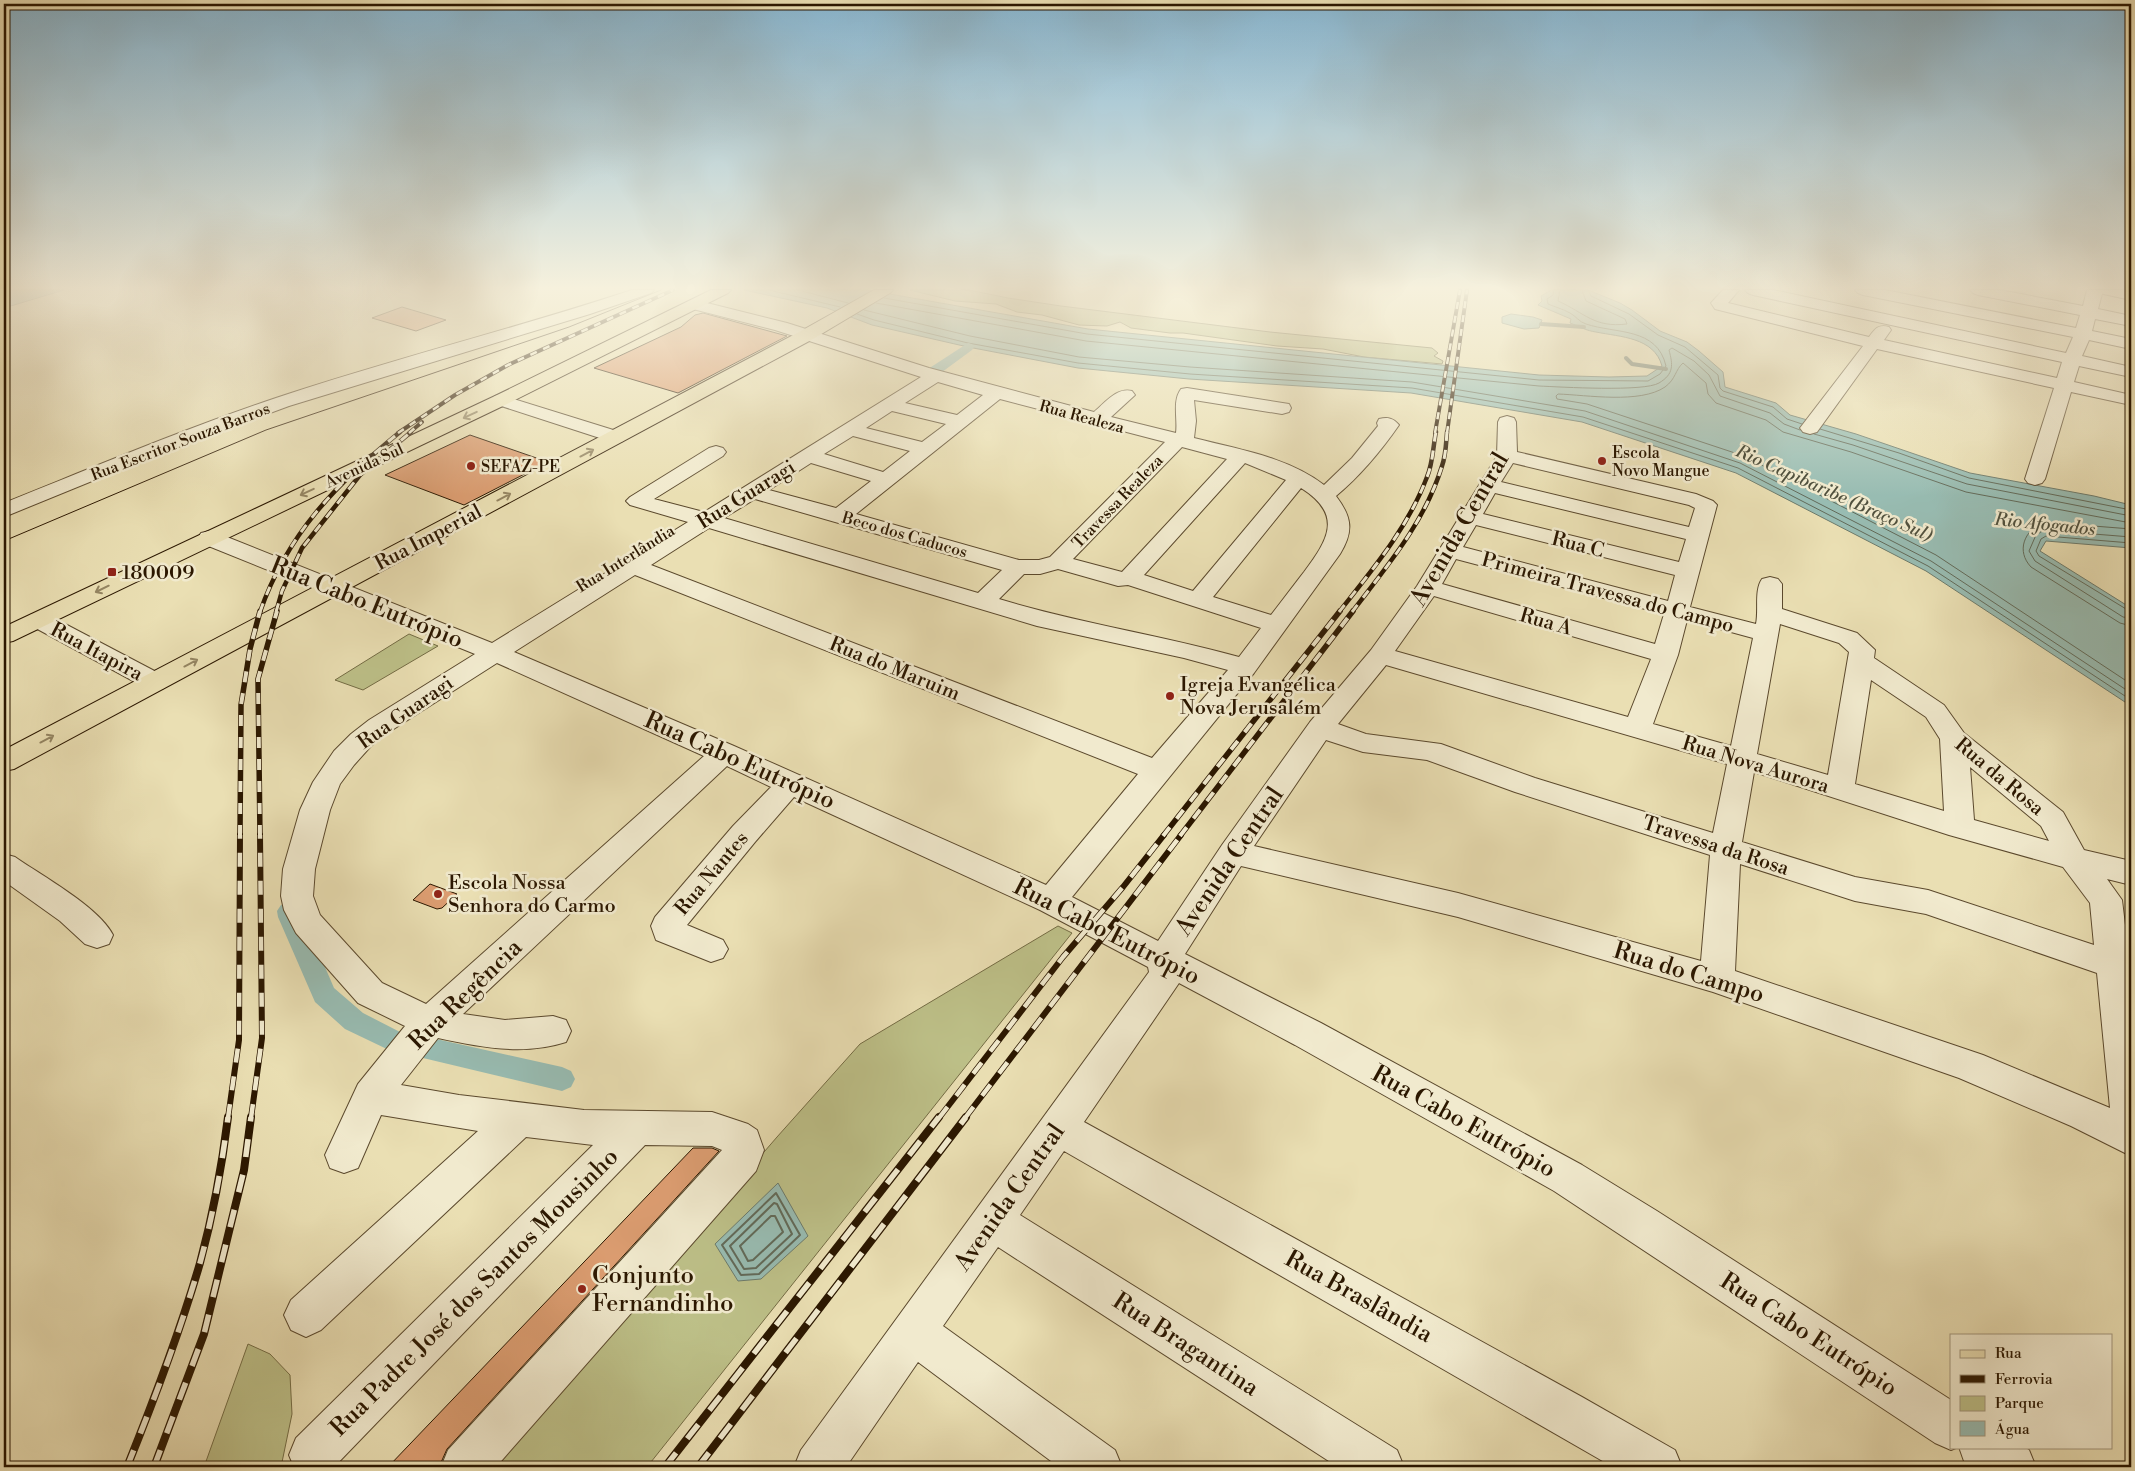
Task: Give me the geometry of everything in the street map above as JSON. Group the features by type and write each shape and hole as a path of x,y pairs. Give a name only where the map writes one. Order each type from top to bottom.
{"main road":[{"name":"Avenida Sul","path":"4,636 585,359"},
{"name":"Rua Imperial","path":"4,762 762,359"}],"street":[{"name":"Rua Escritor Souza Barros","path":"4,511 139,454 283,402 426,359"},
{"name":"Rua Realeza","path":"881,359 997,394 1241,456 1299,478 1324,495 1335,511 1339,522 1338,537 1329,554 1277,625"},
{"path":"1810,428 1861,359"},
{"path":"1944,359 2131,400"},
{"path":"2035,478 2072,359 2131,372"},
{"name":"Rua Guaragi","path":"552,1031 498,1035 430,1022 370,993 308,924 300,910 297,896 299,869 315,810 327,782 344,758 361,740 487,650 633,566 699,518 751,491 808,456 889,405 929,374"},
{"name":"Rua Interlândia","path":"487,650 929,374"},
{"path":"841,515 997,394"},
{"path":"1180,442 1187,421 1185,396 1187,394 1282,408"},
{"path":"1097,419 1126,395"},
{"path":"501,400 616,437"},
{"path":"889,405 960,421"},
{"name":"Avenida Central","path":"818,1467 1166,975 1164,959 1232,853 1320,728 1380,655 1428,587 1507,456 1507,422"},
{"path":"1324,495 1339,484 1360,462 1390,425 1386,423"},
{"path":"850,429 924,449"},
{"name":"Travessa Realeza","path":"1058,562 1180,442"},
{"path":"716,452 637,501 1046,622 1189,651 1245,667"},
{"path":"808,456 886,479"},
{"path":"1129,578 1241,456"},
{"path":"1507,456 1696,500 1706,506 1665,655 1637,730"},
{"path":"1199,599 1299,478"},
{"path":"1490,486 1697,536"},
{"name":"Beco dos Caducos","path":"751,491 841,515 1018,568 1040,567 1058,562"},
{"name":"Rua C","path":"1469,517 1688,571"},
{"name":"Rua Cabo Eutrópio","path":"209,538 546,674 1051,901 1308,1034 1568,1178 1950,1426"},
{"name":"Primeira Travessa do Campo","path":"1451,551 1678,610 1768,623"},
{"path":"1051,901 1245,667 1277,625 1129,578 1118,579 1058,562"},
{"name":"Rua do Maruim","path":"633,566 1157,771"},
{"path":"983,602 1018,568"},
{"path":"1717,979 1726,848 1768,623 1770,584"},
{"name":"Rua A","path":"1428,587 1665,655"},
{"name":"Rua Itapira","path":"39,620 155,682"},
{"path":"1768,623 1848,638 1862,650 1840,790"},
{"name":"Rua Nova Aurora","path":"1380,655 1742,759 1960,827 2131,873"},
{"name":"Rua da Rosa","path":"1861,661 1936,711 1954,740 2052,819 2074,859 2106,900 2131,1130"},
{"name":"Travessa da Rosa","path":"1320,728 1363,743 1431,751 1525,785 1855,889 1928,902 2112,964"},
{"path":"1954,740 1960,827"},
{"name":"Rua Regência","path":"344,1155 371,1096 396,1062 430,1022 724,753"},
{"name":"Rua Nantes","path":"711,949 668,931 667,926 744,834 791,783"},
{"name":"Rua do Campo","path":"1232,853 1458,905 1717,979 1970,1066 2084,1114 2131,1138"},
{"path":"4,865 71,912 97,935"},
{"path":"371,1096 518,1120 584,1127 712,1129 734,1136 743,1142 745,1150 742,1158 465,1467"},
{"path":"306,1315 518,1120"},
{"name":"Rua Braslândia","path":"1058,1127 1566,1413 1658,1467"},
{"name":"Rua Padre José dos Santos Mousinho","path":"313,1455 634,1128"},
{"name":"Rua Bragantina","path":"992,1220 1380,1467"},
{"path":"914,1332 1098,1467"},
{"path":"1984,1448 2012,1467"}],"green space":[{"path":"1382,359 1439,359 1443,361 1442,364"},
{"path":"409,634 438,646 363,690 335,680"},
{"path":"1058,926 1072,933 647,1467 492,1467 777,1137 860,1044"},
{"path":"248,1344 270,1354 290,1375 292,1414 281,1467 204,1467"}],"water":[{"path":"1029,359 1379,359 1539,375 1609,377 1647,376 1662,366 1659,359 1708,359 1723,372 1725,387 1776,403 1790,415 1856,434 1970,473 2094,496 2131,505 2131,548 2046,541 2040,551 2131,608 2131,706 1926,571 1736,473 1582,422 1411,393 1189,379 1078,368"},
{"path":"778,1183 808,1236 761,1279 738,1281 715,1244"}],"building":[{"path":"614,359 744,359 678,393 594,368"},
{"name":"SEFAZ-PE","path":"470,435 548,462 464,505 385,475"},
{"name":"Escola Nossa Senhora do Carmo","path":"430,884 457,894 442,908 437,909 413,900"},
{"name":"Conjunto Fernandinho","path":"693,1148 712,1148 719,1151 447,1449 439,1467 388,1467"}],"waterway":[{"path":"933,372 952,359"},
{"path":"1627,359 1632,364 1666,369"},
{"path":"289,911 324,995 354,1021 391,1040"},
{"path":"423,1047 562,1079"}],"tram line":[{"path":"4,541 266,430 476,359"}],"railway":[{"path":"398,433 455,395 522,359"},
{"path":"1435,433 1448,359"},
{"path":"1447,433 1457,359"},
{"path":"409,433 422,422"},
{"path":"260,612 284,558 316,512 355,471 400,432"},
{"path":"276,612 282,591 302,548 360,475 411,432"},
{"path":"1339,612 1388,548 1410,514 1429,472 1436,432"},
{"path":"1352,612 1404,543 1426,506 1443,462 1447,432"},
{"path":"240,836 241,705 250,649 260,611"},
{"path":"260,836 258,679 277,611"},
{"path":"1163,836 1340,611"},
{"path":"1180,836 1353,611"},
{"path":"228,1118 239,1040 240,835"},
{"path":"251,1118 262,1038 260,835"},
{"path":"939,1118 1063,957 1123,887 1164,835"},
{"path":"965,1118 1181,835"},
{"path":"127,1467 166,1366 200,1263 217,1190 228,1117"},
{"path":"154,1467 204,1334 244,1170 251,1117"},
{"path":"665,1467 939,1117"},
{"path":"698,1467 966,1117"}],"place":[{"name":"Escola Novo Mangue","path":"1602,461"},
{"name":"SEFAZ-PE","path":"471,466"},
{"name":"180009","path":"112,572"},
{"name":"Igreja Evangélica Nova Jerusalém","path":"1170,696"},
{"name":"Escola Nossa Senhora do Carmo","path":"438,894"},
{"name":"Conjunto Fernandinho","path":"582,1289"}],"water label":[{"name":"Rio Capibaribe (Braço Sul)","path":"1834,493"},
{"name":"Rio Afogados","path":"2045,524"}]}
